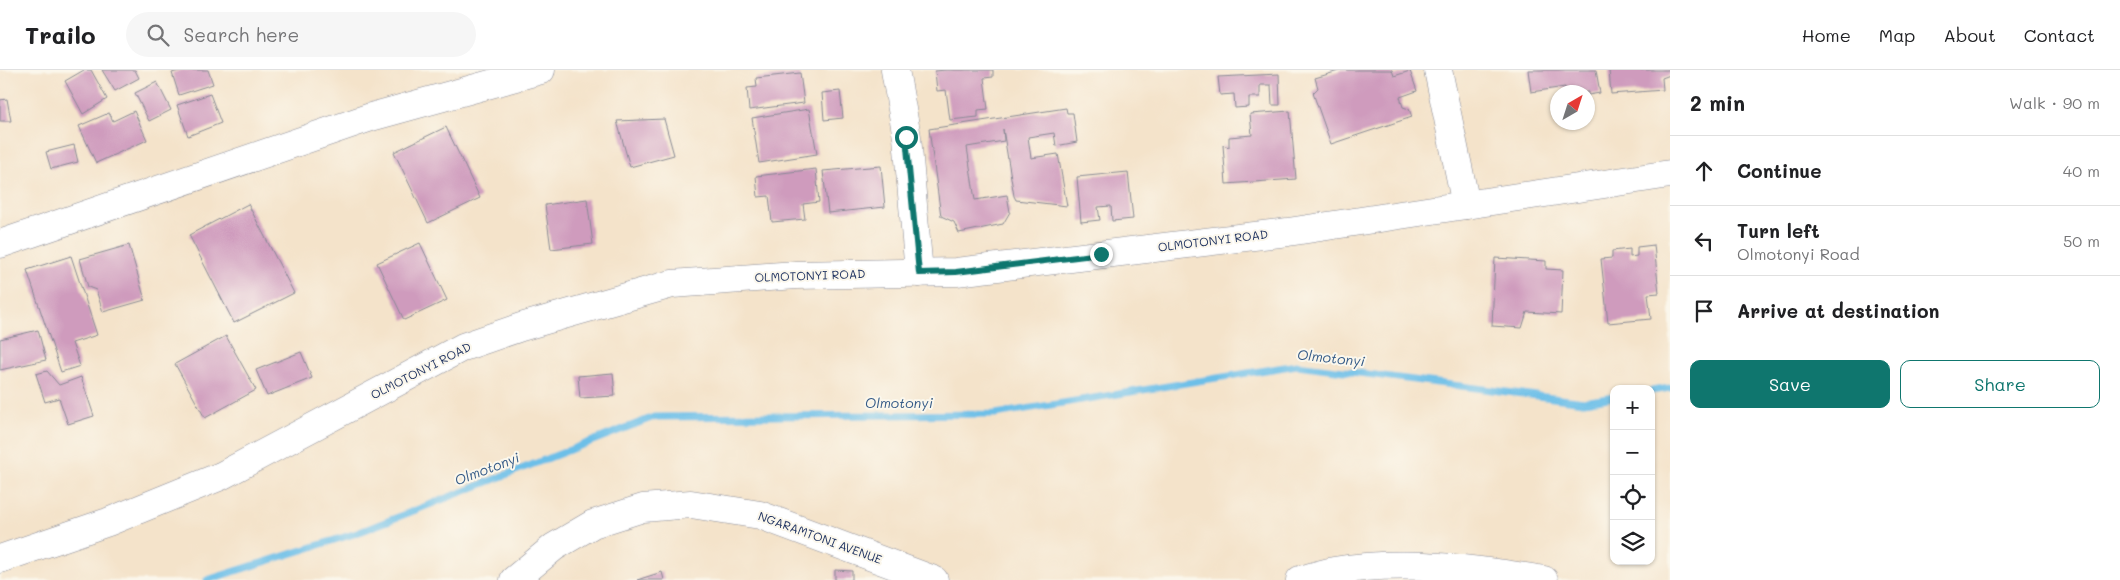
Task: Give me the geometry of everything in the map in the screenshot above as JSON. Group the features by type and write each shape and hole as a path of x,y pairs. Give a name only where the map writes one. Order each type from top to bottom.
{"street":[{"path":"895,70 906,137 919,273"},
{"path":"1438,70 1466,205"},
{"path":"0,244 371,117 532,71"},
{"name":"OLMOTONYI ROAD","path":"0,557 108,522 221,476 463,347 521,327 672,284 796,275 956,272 1278,233 1670,174"},
{"name":"NGARAMTONI AVENUE","path":"514,580 554,547 593,524 643,508 691,504 760,515 934,580"},
{"path":"1300,580 1333,571 1384,566 1440,567 1544,580"}],"building":[{"path":"84,70 91,70 107,99 83,114 65,81"},
{"path":"102,70 135,70 139,78 115,91"},
{"path":"182,70 208,70 213,84 179,95 172,73"},
{"path":"993,70 993,77 984,78 988,109 978,110 978,117 950,120 946,90 937,91 935,71"},
{"path":"1342,70 1392,70 1394,76 1410,71 1417,91 1400,97 1403,107 1409,109 1412,117 1331,144 1313,93 1318,88 1315,78"},
{"path":"1528,70 1596,70 1600,93 1595,94 1595,85 1550,85 1550,89 1531,92"},
{"path":"1609,70 1670,70 1670,75 1662,78 1663,90 1611,94"},
{"path":"800,73 804,103 749,110 747,88 757,87 756,78"},
{"path":"1279,74 1280,105 1272,105 1271,85 1260,85 1260,97 1249,97 1249,107 1235,108 1234,94 1220,95 1218,77"},
{"path":"157,82 171,110 149,121 135,93"},
{"path":"840,91 843,118 824,120 822,93"},
{"path":"210,94 221,123 188,136 177,105"},
{"path":"7,99 11,121 0,121 0,100"},
{"path":"1066,108 1067,113 1073,113 1077,142 1056,146 1054,133 1028,137 1031,158 1058,154 1067,206 1016,200 1003,129 1004,141 967,147 975,200 1007,195 1010,212 1003,224 959,233 954,222 941,216 929,129"},
{"path":"809,109 817,154 759,163 752,118"},
{"path":"134,111 147,140 96,163 79,126 109,113 113,121"},
{"path":"1290,111 1296,179 1226,184 1223,145 1229,147 1229,137 1252,135 1250,114"},
{"path":"664,119 674,155 630,167 617,121"},
{"path":"446,127 480,198 428,223 394,152"},
{"path":"74,145 78,162 51,169 46,152"},
{"path":"881,166 885,207 828,213 823,171"},
{"path":"816,169 819,202 803,204 805,219 772,222 769,196 758,197 756,176"},
{"path":"1128,172 1133,219 1112,221 1111,206 1098,207 1100,220 1081,222 1077,177"},
{"path":"587,199 593,244 551,249 545,205"},
{"path":"248,204 294,293 234,323 189,235"},
{"path":"420,243 447,300 404,320 377,263"},
{"path":"129,245 145,300 103,312 96,290 88,287 80,259"},
{"path":"1654,245 1659,293 1648,294 1651,319 1608,323 1601,259 1612,258 1612,251 1630,249 1630,257 1637,256 1637,247"},
{"path":"71,256 97,335 72,343 80,366 61,372 27,270"},
{"path":"1495,258 1546,261 1546,269 1563,270 1561,314 1527,312 1522,328 1492,326"},
{"path":"38,330 46,360 0,370 0,339"},
{"path":"226,336 256,390 205,418 175,364"},
{"path":"301,352 312,378 267,396 256,370"},
{"path":"47,371 59,385 81,377 94,416 68,424 59,398 45,402 36,374"},
{"path":"613,373 615,396 580,398 578,376"},
{"path":"835,570 852,571 852,580 835,580"},
{"path":"662,572 664,580 637,580"}],"waterway":[{"name":"Olmotonyi","path":"207,580 357,533 654,417 995,414 1297,365 1584,402 1610,398"},
{"name":"Olmotonyi","path":"1655,390 1670,388"}],"route":[{"path":"906,137 919,273 956,272 1101,254"}]}
